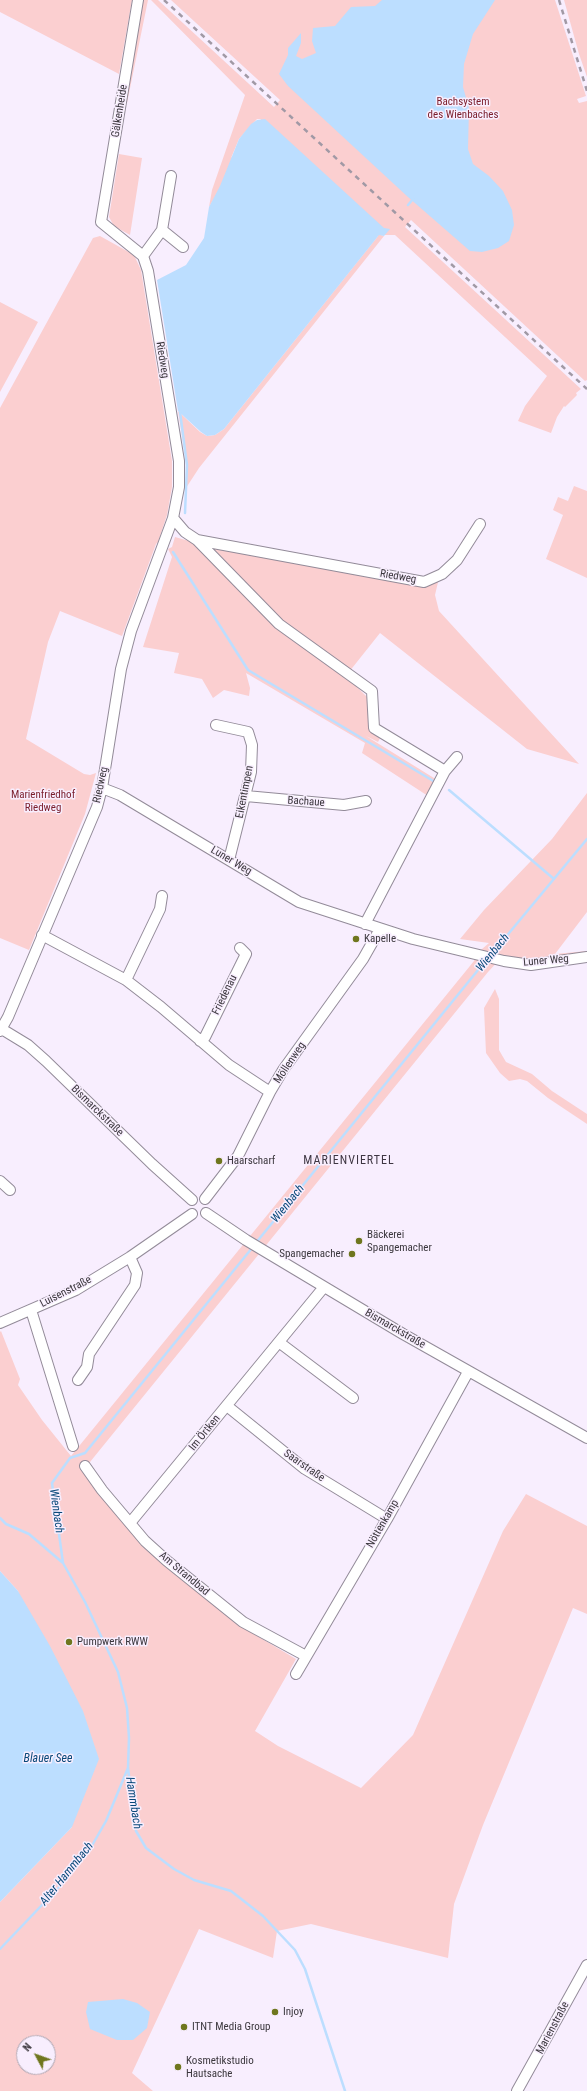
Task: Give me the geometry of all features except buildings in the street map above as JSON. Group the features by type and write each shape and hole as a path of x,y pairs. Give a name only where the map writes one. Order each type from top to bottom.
{"street":[{"name":"Gälkenheide","path":"138,0 101,222 143,256"},
{"path":"143,256 162,230 170,176"},
{"path":"162,230 183,248"},
{"name":"Riedweg","path":"1,1029 97,807 102,788 121,669 131,631 173,518 179,487 179,461 148,271 143,256"},
{"name":"Riedweg","path":"173,518 185,532 197,540 279,624 372,691 374,728 445,771"},
{"name":"Riedweg","path":"197,540 424,582 442,574 457,560 480,524"},
{"path":"168,531 185,532"},
{"name":"Eikentimpen","path":"216,725 248,732 252,745 251,772 229,860"},
{"path":"365,924 445,771 457,757"},
{"name":"Luner Weg","path":"102,788 120,795 299,902 380,929 498,960 531,965 587,957"},
{"name":"Bachaue","path":"246,796 344,805 366,801"},
{"path":"126,980 160,909 162,896"},
{"name":"Möllenweg","path":"205,1199 238,1156 270,1092 363,959 380,929"},
{"path":"42,935 126,980 239,1072 270,1092"},
{"name":"Friedenau","path":"200,1041 205,1037 246,954 240,948"},
{"name":"Bismarckstraße","path":"1,1029 28,1045 46,1061 152,1164 192,1200"},
{"path":"0,1181 10,1190"},
{"path":"198,1197 205,1199 209,1206 206,1213 199,1216 192,1214 189,1207 192,1200 198,1197"},
{"name":"Bismarckstraße","path":"206,1213 246,1240 324,1287 468,1372 587,1438"},
{"name":"Luisenstraße","path":"0,1323 76,1290 130,1257 192,1214"},
{"path":"78,1380 87,1367 89,1354 135,1285 137,1273 130,1257"},
{"name":"Im Örtken","path":"130,1523 280,1343 324,1287"},
{"path":"31,1310 73,1446"},
{"path":"280,1343 353,1398"},
{"name":"Nöttenkamp","path":"296,1674 387,1519 468,1372"},
{"name":"Saarstraße","path":"227,1406 305,1469 387,1519"},
{"name":"Am Strandbad","path":"85,1466 145,1541 166,1560 243,1622 306,1656"},
{"name":"Marienstraße","path":"517,2091 587,1965"}],"green space":[{"path":"0,0 132,0 119,74 0,12"},
{"path":"142,0 148,0 127,103 127,90"},
{"name":"Bachsystem des Wienbaches","path":"151,0 158,0 274,107 280,100 171,0 555,0 586,96 577,99 579,103 587,101 587,380 585,381 411,220 405,227 581,389 565,407 564,406 557,417 551,433 518,421 525,406 547,376 395,235 381,235 384,236 199,468 186,488 186,461 178,411 200,432 207,436 215,435 224,429 378,236 188,269 210,228 215,197 209,207 212,190 245,95","holes":["257,119 261,119 231,158 239,139"]},
{"path":"564,0 587,0 587,77 579,54"},
{"path":"119,154 142,158 130,235 114,226 109,217"},
{"name":"Marienfriedhof Riedweg","path":"100,236 134,255 141,270 172,461 172,487 167,515 158,542 122,636 60,611 48,642 26,739 84,774 90,775 96,773 85,814 29,950 0,938 0,408 93,238"},
{"path":"0,302 38,322 0,392"},
{"path":"574,486 587,491 587,578 546,559 563,515 553,510 558,497 568,501"},
{"path":"175,537 196,543 278,625 350,680 377,707 381,736 378,742 366,736 442,783 428,796 362,753 365,743 246,673 250,688 249,696 224,690 213,698 202,679 174,673 179,653 143,647 172,557 168,549 172,547"},
{"path":"205,545 424,584 439,578 435,595 439,611 579,764 527,749 380,633 349,672 281,622"},
{"path":"587,793 587,912 555,954 587,951 587,953 526,961 501,958 82,1470 142,1546 242,1627 296,1659 255,1731 278,1746 361,1788 413,1735 503,1531 526,1494 587,1526 587,1614 573,1608 483,1825 454,1904 448,1958 311,1924 277,1931 273,1958 199,1929 132,2073 153,2091 0,2091 0,1902 72,1827 18,1591 0,1571 0,1332 1,1331 20,1379 18,1385 42,1420 71,1456 474,961 475,955 489,943 460,939 484,910 552,839"},
{"path":"495,989 499,999 499,1050 506,1062 532,1074 552,1091 587,1114 587,1124 548,1098 527,1081 520,1079 509,1081 500,1073 486,1053 484,1008"}],"water":[{"path":"382,0 495,0 473,34 464,64 463,87 469,108 468,149 473,164 489,176 503,191 512,210 514,225 509,241 498,248 482,252 470,251 408,197 288,86 279,74 288,55 288,48 301,33 301,43 296,56 302,59 316,53 312,41 313,28 335,26 351,7 375,6"},
{"path":"265,119 384,228 390,229 384,236 379,235 224,429 215,435 207,436 178,411 157,280 186,265 204,238 209,207 220,186 239,139 251,124 257,120"},
{"name":"Blauer See","path":"0,1571 18,1591 50,1646 83,1711 99,1759 72,1827 0,1902"},
{"path":"123,1999 137,2003 150,2012 147,2028 133,2040 117,2040 90,2029 86,2012 88,2002"}],"waterway":[{"path":"408,205 413,199"},
{"path":"181,411 187,465 185,513"},
{"path":"173,552 248,670 435,782"},
{"path":"449,790 554,879"},
{"name":"Wienbach","path":"490,956 587,839"},
{"name":"Wienbach","path":"255,1244 487,959"},
{"name":"Wienbach","path":"63,1563 52,1483 70,1458 85,1453 252,1248"},
{"name":"Hammbach","path":"0,1518 6,1524 29,1534 63,1563 85,1602 118,1672 127,1708 129,1738 128,1768 136,1831 146,1848 174,1869 194,1880 231,1891 263,1916 295,1950 305,1969 345,2091"},
{"name":"Alter Hammbach","path":"0,1949 62,1884 90,1849 106,1821 128,1768"}],"railway":[{"path":"164,0 587,389"},
{"path":"559,0 587,91"}],"place":[{"name":"Kapelle","path":"356,939"},
{"name":"Haarscharf","path":"219,1161"},
{"name":"Bäckerei Spangemacher","path":"359,1241"},
{"name":"Spangemacher","path":"352,1254"},
{"name":"Pumpwerk RWW","path":"69,1642"},
{"name":"Injoy","path":"275,2012"},
{"name":"ITNT Media Group","path":"184,2027"},
{"name":"Kosmetikstudio Hautsache","path":"178,2067"}],"district":[{"name":"MARIENVIERTEL","path":"349,1161"}]}
